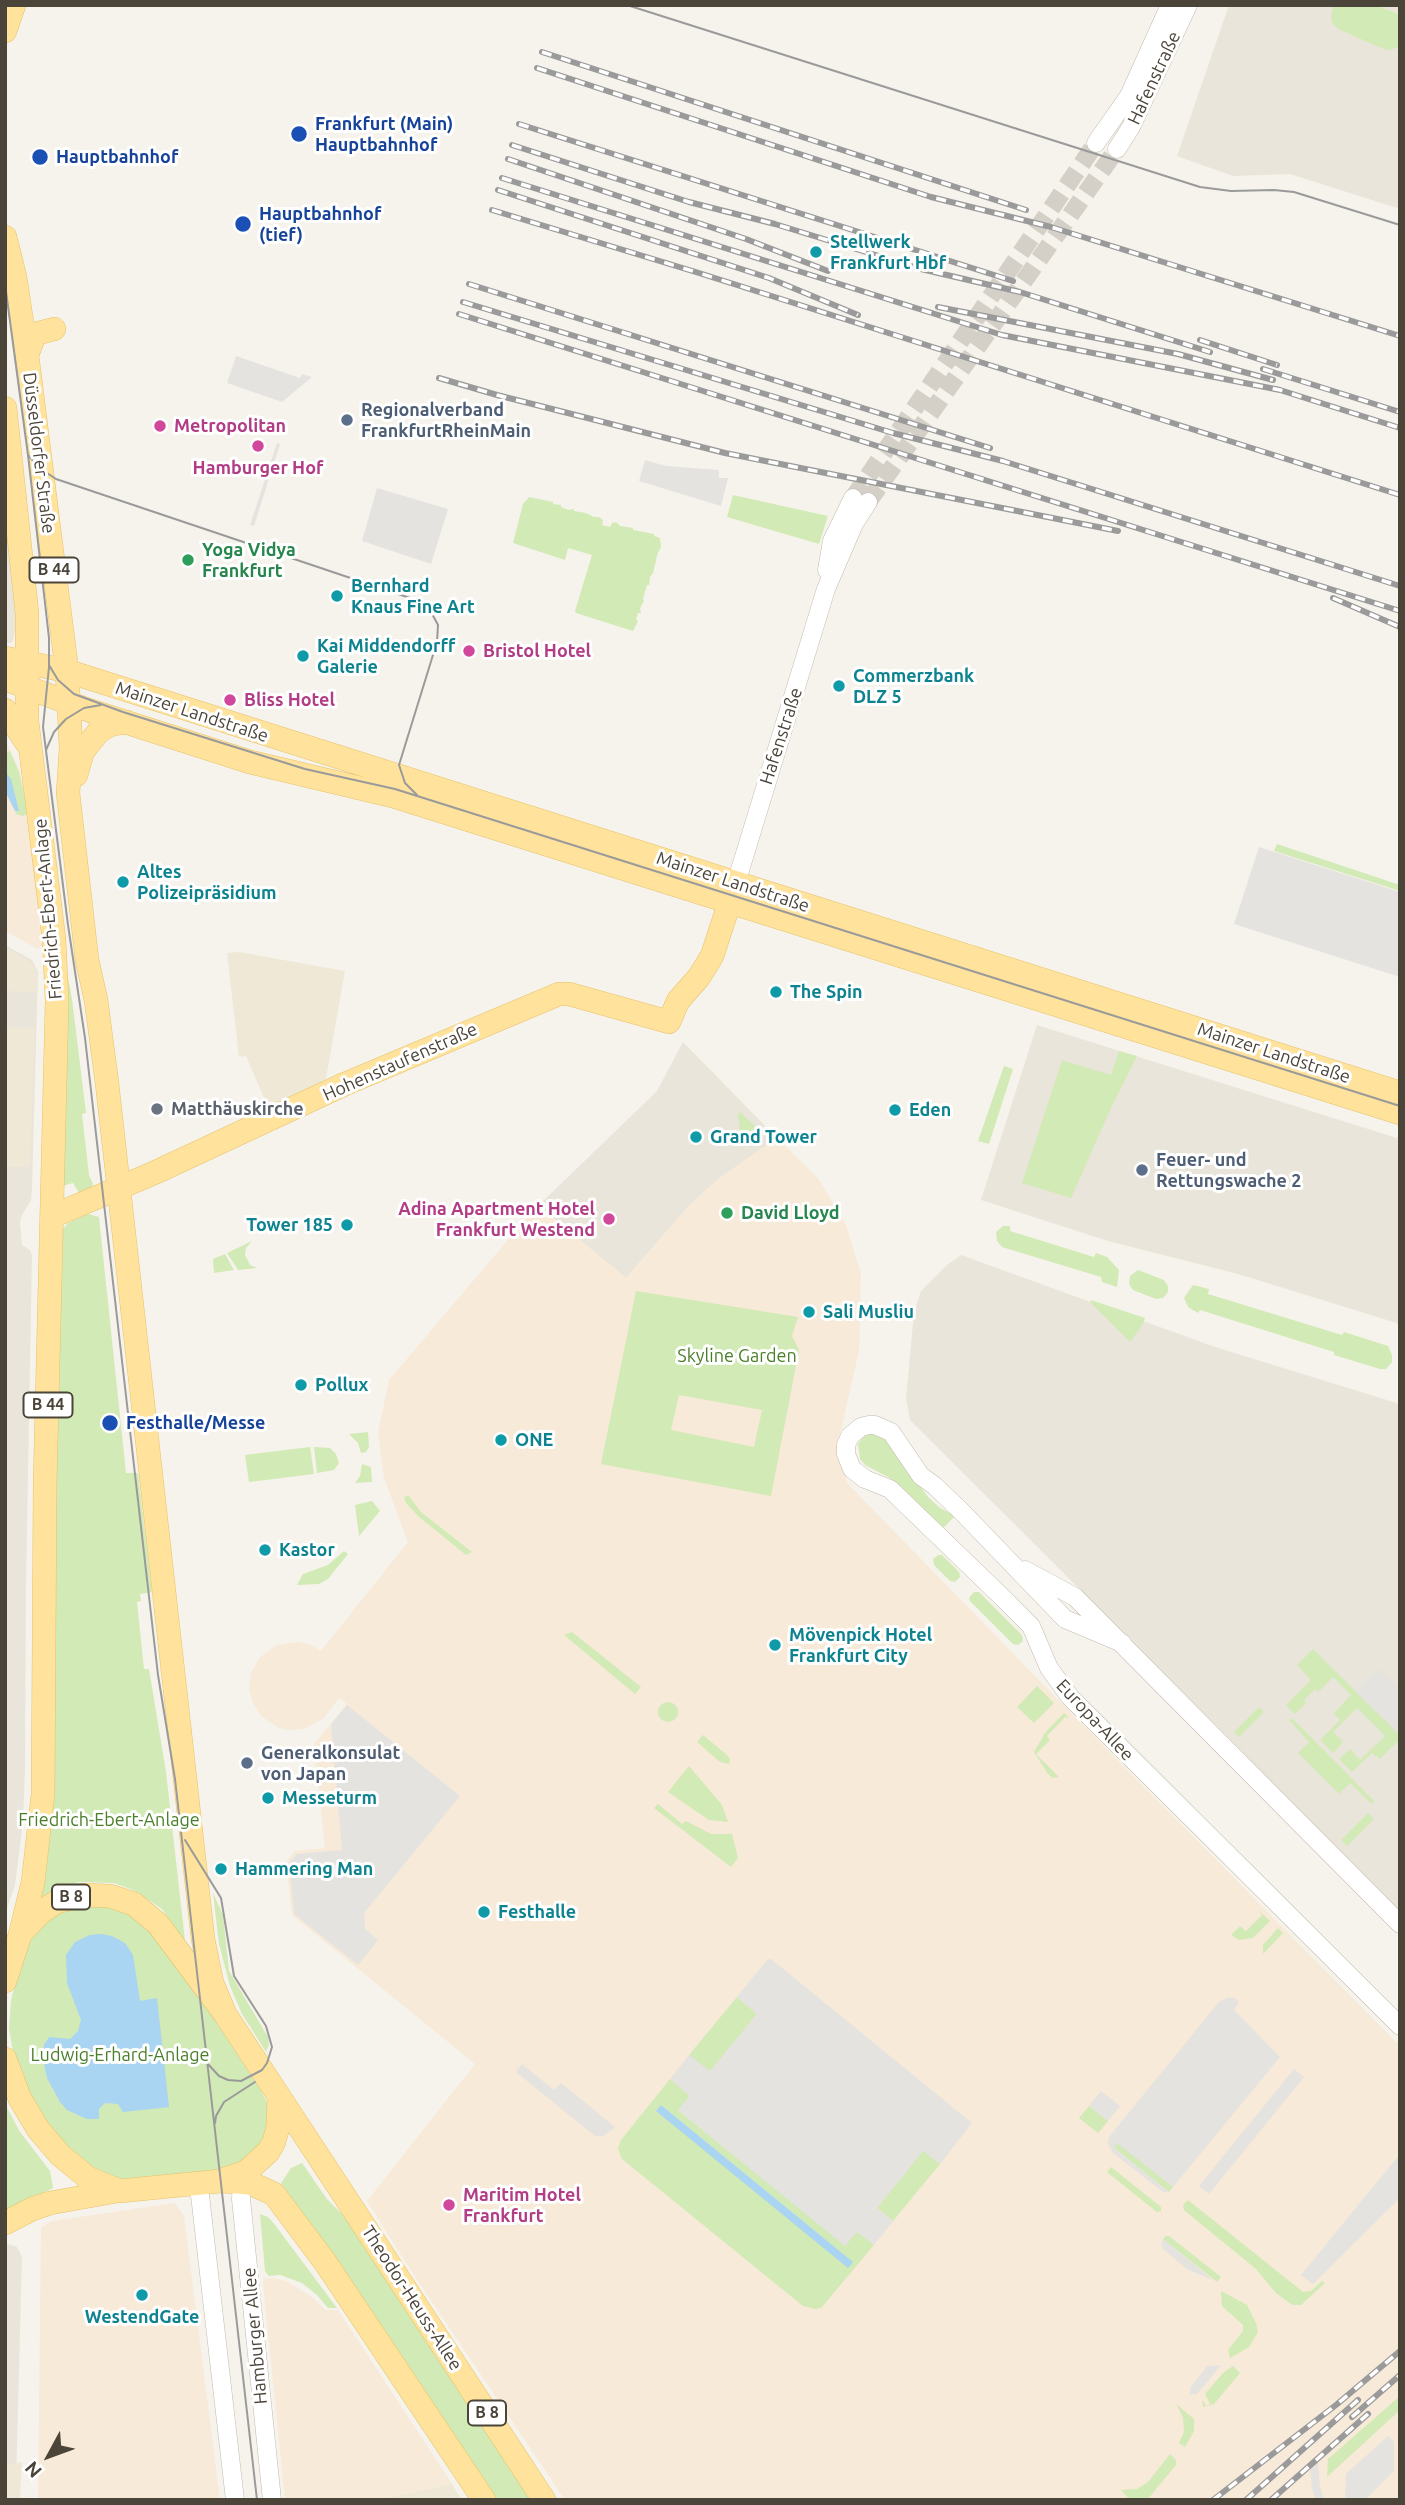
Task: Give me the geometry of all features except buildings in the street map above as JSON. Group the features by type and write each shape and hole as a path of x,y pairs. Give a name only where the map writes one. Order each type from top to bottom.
{"main road":[{"path":"5,31 15,5"},
{"name":"Düsseldorfer Straße","path":"5,237 15,277 27,355 67,671"},
{"path":"27,355 36,334 54,329"},
{"name":"Düsseldorfer Straße","path":"5,408 27,613 16,660"},
{"path":"16,660 40,674 61,699"},
{"name":"Mainzer Landstraße","path":"16,660 67,671 1400,1113"},
{"name":"B 44","path":"16,660 16,683"},
{"name":"B 44","path":"61,699 67,671"},
{"name":"Mainzer Landstraße","path":"16,683 250,761 393,796 733,892 1400,1093"},
{"name":"Friedrich-Ebert-Anlage","path":"16,683 27,721 32,754 57,969 45,1483 43,1794 33,1882 20,1935"},
{"name":"Friedrich-Ebert-Anlage","path":"61,699 71,748 68,793 87,960 96,1000 204,1939 212,1983 225,2014"},
{"path":"5,710 32,754"},
{"path":"68,793 83,751 91,740 105,727 127,722"},
{"name":"Hohenstaufenstraße","path":"118,1188 345,1084 545,998 569,994 669,1022 678,1001 712,957 733,892"},
{"path":"52,1216 118,1188"},
{"path":"88,1201 108,1214 124,1236"},
{"name":"B 8","path":"5,1981 20,1935 46,1909 73,1897 97,1894 134,1904 158,1924 225,2014 279,2098"},
{"path":"5,2059 20,2098 53,2148 88,2178 120,2190"},
{"path":"241,2180 274,2142 278,2127 279,2098"},
{"name":"Theodor-Heuss-Allee","path":"279,2098 544,2500"},
{"path":"5,2223 50,2203 120,2190 241,2180 280,2199 484,2500"}],"street":[{"name":"Hafenstraße","path":"1096,143 1129,96 1170,5"},
{"name":"Hafenstraße","path":"1117,149 1131,127 1188,5"},
{"name":"Hafenstraße","path":"733,892 826,589 827,564 832,541 861,500"},
{"name":"Europa-Allee","path":"1400,1924 1122,1643 1065,1619 935,1486 921,1476 891,1432 875,1424 861,1427 850,1436 846,1454 852,1469 865,1479 890,1489 1031,1626 1056,1681 1070,1697 1400,2026"},
{"name":"Hamburger Allee","path":"241,2180 272,2500"},
{"name":"Hamburger Allee","path":"194,2184 200,2195 235,2500"}],"shaded area":[{"path":"1229,5 1400,5 1400,209 1290,174 1233,176 1177,156"},
{"path":"236,356 300,378 302,374 312,377 282,402 227,383"},
{"path":"5,440 17,620 13,641 10,643 5,643"},
{"path":"277,443 280,444 254,526 250,525"},
{"path":"645,460 666,466 719,470 719,478 728,478 721,506 639,481"},
{"path":"377,488 448,509 431,564 362,541"},
{"path":"5,739 20,772 29,813 45,942 38,949 5,931"},
{"path":"1259,847 1400,892 1400,977 1234,924"},
{"path":"5,945 32,960 38,972 32,1188 31,1200 20,1222 22,1245 30,1250 32,1255 25,1768 23,1822 15,1885 5,1915"},
{"path":"5,947 33,964 37,973 37,992 5,991"},
{"path":"239,952 345,971 326,1078 322,1083 268,1107 246,1056 239,1057 227,953"},
{"path":"1037,1025 1400,1139 1400,1324 1238,1274 1108,1241 981,1200"},
{"path":"5,1027 35,1028 30,1167 5,1167"},
{"path":"683,1042 777,1138 717,1180 689,1206 626,1278 538,1206 657,1091"},
{"path":"777,1138 818,1178 846,1225 861,1274 859,1351 839,1438 847,1483 1400,2046 1400,2500 565,2500 367,2201 475,2064 292,1915 286,1862 295,1851 325,1848 314,1744 347,1704 339,1698 323,1719 304,1729 279,1728 261,1716 253,1703 249,1689 251,1673 260,1657 277,1645 298,1642 321,1651 408,1542 384,1478 378,1433 389,1380 529,1215 538,1206 626,1278 689,1206 717,1180"},
{"path":"961,1255 1215,1347 1400,1404 1400,1914 1235,1744 910,1420 906,1399 914,1312 921,1291"},
{"path":"1378,1669 1400,1690 1400,1735 1355,1691"},
{"path":"347,1705 460,1796 364,1913 365,1929 378,1940 358,1965 294,1914 289,1863 297,1854 342,1850 331,1724"},
{"path":"771,1959 972,2123 940,2164 923,2151 877,2208 893,2221 874,2245 857,2232 845,2246 678,2110 690,2096 670,2079 689,2055 710,2071 757,2014 737,1997 767,1960"},
{"path":"1229,1997 1239,2002 1234,2010 1280,2057 1173,2187 1117,2143 1114,2148 1169,2192 1163,2192 1112,2152 1108,2143 1109,2137 1219,2002"},
{"path":"522,2064 554,2090 561,2083 615,2127 603,2136 595,2136 516,2072"},
{"path":"1294,2069 1304,2077 1209,2194 1199,2186"},
{"path":"1101,2091 1120,2106 1108,2121 1089,2106"},
{"path":"1400,2154 1400,2198 1313,2284 1301,2275"},
{"path":"175,2203 184,2216 220,2500 38,2500 41,2227 52,2221"},
{"path":"1163,2239 1213,2280 1188,2270 1163,2249"},
{"path":"5,2243 17,2247 22,2257 16,2484 5,2500"},
{"path":"263,2279 286,2281 312,2297 326,2310 338,2310 452,2484 380,2500 285,2500"},
{"path":"1221,2365 1197,2394 1190,2395 1190,2388 1207,2366"},
{"path":"1388,2436 1394,2442 1394,2471 1365,2500 1345,2500 1346,2474"},
{"path":"22,2462 20,2500 5,2500 5,2465"},
{"path":"1318,2462 1324,2500 1316,2500 1312,2489 1310,2467"},
{"path":"452,2484 462,2500 380,2500 383,2499"}],"green space":[{"path":"1334,5 1375,5 1398,14 1400,45 1386,50 1340,30 1332,23"},
{"path":"733,495 828,516 819,544 727,517"},
{"path":"529,497 599,517 603,520 602,525 610,527 616,522 620,526 654,534 660,538 661,548 633,631 576,613 592,555 568,548 565,560 513,543 523,504"},
{"path":"10,751 19,772 28,813 23,816 16,814 5,772 7,752"},
{"path":"1277,844 1400,885 1400,891 1274,851"},
{"path":"62,945 72,999 86,1113 82,1114 89,1175 93,1184 79,1193 73,1183 62,1186"},
{"path":"1119,1051 1137,1056 1071,1198 1022,1183 1062,1060 1111,1075"},
{"path":"1004,1066 1013,1069 989,1144 978,1141"},
{"path":"740,1112 757,1128 755,1135 751,1136 740,1130"},
{"name":"Friedrich-Ebert-Anlage","path":"88,1214 99,1217 126,1473 138,1473 152,1592 140,1594 141,1601 137,1602 144,1669 149,1669 166,1772 185,1941 162,1909 133,1890 114,1883 79,1882 36,1900 52,1656 62,1230 68,1223"},
{"path":"1003,1226 1010,1226 1010,1231 1094,1257 1096,1253 1107,1257 1119,1270 1117,1287 1102,1282 1101,1277 1002,1247 997,1241 996,1232"},
{"path":"252,1241 246,1248 245,1255 250,1265 257,1268 238,1270 227,1253"},
{"path":"225,1254 234,1270 214,1273 213,1259"},
{"path":"1138,1270 1164,1280 1168,1292 1163,1298 1156,1299 1133,1290 1129,1284 1130,1276"},
{"path":"1193,1285 1209,1289 1208,1294 1342,1335 1344,1332 1388,1346 1392,1362 1386,1369 1380,1369 1200,1310 1198,1313 1188,1307 1184,1298"},
{"name":"Skyline Garden","path":"636,1291 798,1317 792,1336 799,1350 771,1496 601,1464","holes":["679,1395 762,1410 754,1447 671,1430"]},
{"path":"1091,1300 1145,1318 1130,1342 1090,1302"},
{"path":"883,1431 927,1496 940,1508 955,1516 942,1529 890,1478 865,1465 860,1459 858,1444 863,1437 868,1433"},
{"path":"368,1432 369,1447 366,1452 361,1453 358,1443 349,1434"},
{"path":"310,1447 314,1474 249,1482 245,1455"},
{"path":"314,1447 330,1448 336,1454 339,1463 334,1470 317,1473"},
{"path":"362,1464 371,1467 372,1482 355,1483 360,1476"},
{"path":"408,1495 421,1512 472,1552 466,1555 418,1516 406,1503 404,1498"},
{"path":"372,1501 380,1511 359,1536 355,1505"},
{"path":"344,1551 348,1554 328,1579 319,1584 297,1585 303,1574 328,1565"},
{"path":"942,1555 959,1572 960,1577 955,1582 950,1581 934,1565 933,1559"},
{"path":"974,1592 979,1592 1022,1635 1023,1641 1018,1645 1013,1644 970,1601 969,1598"},
{"path":"572,1632 641,1687 635,1694 564,1635"},
{"path":"1313,1649 1400,1735 1400,1744 1397,1742 1380,1759 1372,1753 1352,1772 1339,1759 1350,1749 1360,1760 1385,1736 1357,1708 1333,1732 1343,1742 1333,1753 1320,1740 1340,1720 1334,1713 1351,1695 1333,1677 1318,1692 1315,1689 1295,1714 1286,1705 1311,1680 1297,1665"},
{"path":"1037,1686 1054,1703 1034,1723 1017,1707"},
{"path":"668,1702 675,1705 678,1712 675,1719 668,1722 661,1719 658,1712 661,1705"},
{"path":"1259,1707 1264,1712 1239,1737 1234,1732"},
{"path":"1064,1713 1069,1718 1065,1717 1047,1736 1050,1740 1036,1754 1059,1777 1053,1778 1034,1752 1045,1733"},
{"path":"1292,1718 1374,1801 1372,1804 1350,1783 1339,1794 1298,1753 1309,1742 1289,1720"},
{"path":"703,1735 727,1755 729,1764 720,1762 697,1742"},
{"path":"689,1766 722,1805 728,1822 709,1820 668,1792"},
{"path":"658,1804 682,1824 686,1821 711,1834 732,1834 738,1858 731,1867 654,1808"},
{"path":"1368,1813 1374,1819 1347,1846 1341,1840"},
{"path":"213,1893 223,1915 229,1971 268,2037 266,2052 242,2014 230,1986 219,1944"},
{"name":"Ludwig-Erhard-Anlage","path":"94,1900 142,1918 203,2002 260,2089 268,2104 269,2132 247,2161 223,2170 126,2180 108,2176 84,2163 55,2134 28,2095 14,2057 9,2029 11,2000 27,1943 58,1909"},
{"path":"1259,1911 1270,1921 1253,1938 1239,1940 1231,1935 1240,1926 1246,1931 1262,1915"},
{"path":"1278,1928 1283,1933 1263,1954 1263,1945"},
{"path":"737,1997 757,2014 710,2072 689,2055"},
{"path":"670,2079 690,2096 679,2111 845,2245 857,2231 874,2245 821,2308 803,2306 622,2159 618,2149 621,2140","holes":["661,2105 853,2262 656,2111"]},
{"path":"5,2104 20,2132 50,2171 53,2188 5,2211"},
{"path":"1089,2106 1108,2121 1098,2133 1079,2118"},
{"path":"1118,2142 1173,2187 1169,2192 1113,2147"},
{"path":"923,2150 940,2164 893,2221 877,2208"},
{"path":"302,2163 327,2199 355,2227 534,2500 493,2500 281,2183 291,2168"},
{"path":"1111,2167 1161,2207 1161,2211 1157,2212 1107,2172"},
{"path":"1188,2200 1303,2292 1311,2291 1322,2281 1325,2283 1301,2305 1288,2302 1276,2293 1256,2269 1184,2210 1183,2205"},
{"path":"260,2214 268,2217 275,2225 337,2308 328,2308 302,2283 280,2275 269,2276 265,2271"},
{"path":"1166,2236 1221,2277 1217,2282 1163,2239"},
{"path":"1221,2291 1247,2305 1258,2332 1249,2347 1230,2358 1228,2350 1243,2331 1243,2325 1222,2306"},
{"path":"1233,2366 1240,2373 1214,2404 1203,2407 1202,2399 1206,2406 1210,2404 1205,2394 1223,2373"},
{"path":"1400,2396 1400,2410 1327,2477 1328,2459"},
{"path":"1176,2404 1194,2419 1194,2431 1185,2447 1179,2443 1184,2432 1183,2417"},
{"path":"1170,2454 1176,2460 1176,2465 1147,2500 1130,2500 1121,2490 1137,2489 1148,2482"}],"water":[{"path":"5,772 11,779 19,811 15,811 5,791"},
{"path":"101,1934 125,1943 133,1955 140,2001 157,1998 169,2107 123,2112 118,2104 105,2103 99,2109 99,2119 87,2119 67,2110 47,2078 42,2054 44,2045 49,2037 70,2039 78,2031 81,2020 67,1983 66,1955 75,1942 90,1935"},
{"path":"661,2105 853,2262 848,2268 656,2111"}],"tunnel":[{"path":"853,498 1096,143"},
{"path":"868,502 1117,149"}],"tram line":[{"path":"627,5 1200,187 1231,191 1294,192 1400,225"},
{"path":"5,284 49,638 43,727 85,1038 158,1675 175,1779 257,2500"},
{"path":"28,455 41,469 56,479 413,599 430,610 438,625 437,642 399,765 405,783 417,795"},
{"path":"49,665 58,680 74,694 123,712 305,769 395,789 1400,1106"},
{"path":"46,750 54,732 66,719 84,708 101,705"},
{"path":"185,1840 221,1898 234,1976 266,2026 272,2047 262,2070 241,2081 219,2076 207,2063"},
{"path":"215,2123 224,2102 255,2082"}],"railway":[{"path":"542,52 1026,210"},
{"path":"537,68 931,197 1051,227 1400,336"},
{"path":"519,124 1013,281"},
{"path":"512,145 689,202 775,224 921,269 1020,292 1210,352"},
{"path":"508,159 746,239 828,271"},
{"path":"502,178 1002,335 1280,390 1400,428"},
{"path":"498,190 769,278 858,315"},
{"path":"492,210 1400,495"},
{"path":"469,284 990,448"},
{"path":"463,302 893,433 1003,461 1400,586"},
{"path":"938,307 1178,354 1273,380"},
{"path":"459,314 1400,611"},
{"path":"1200,340 1277,365"},
{"path":"1263,369 1400,412"},
{"path":"439,378 725,453 1118,531"},
{"path":"1333,598 1400,627"},
{"path":"1213,2500 1336,2405 1400,2351"},
{"path":"1352,2417 1400,2375"},
{"path":"1246,2500 1358,2400"},
{"path":"1271,2500 1368,2414"}],"place":[{"name":"Frankfurt (Main) Hauptbahnhof","path":"299,134"},
{"name":"Hauptbahnhof","path":"40,157"},
{"name":"Hauptbahnhof (tief)","path":"243,224"},
{"name":"Stellwerk Frankfurt Hbf","path":"816,252"},
{"name":"Regionalverband FrankfurtRheinMain","path":"347,420"},
{"name":"Metropolitan","path":"160,426"},
{"name":"Hamburger Hof","path":"258,446"},
{"name":"Yoga Vidya Frankfurt","path":"188,560"},
{"name":"Bernhard Knaus Fine Art","path":"337,596"},
{"name":"Bristol Hotel","path":"469,651"},
{"name":"Kai Middendorff Galerie","path":"303,656"},
{"name":"Commerzbank DLZ 5","path":"839,686"},
{"name":"Bliss Hotel","path":"230,700"},
{"name":"Altes Polizeipräsidium","path":"123,882"},
{"name":"The Spin","path":"776,992"},
{"name":"Matthäuskirche","path":"157,1109"},
{"name":"Eden","path":"895,1110"},
{"name":"Grand Tower","path":"696,1137"},
{"name":"Feuer- und Rettungswache 2","path":"1142,1170"},
{"name":"David Lloyd","path":"727,1213"},
{"name":"Adina Apartment Hotel Frankfurt Westend","path":"609,1219"},
{"name":"Tower 185","path":"347,1225"},
{"name":"Sali Musliu","path":"809,1312"},
{"name":"Pollux","path":"301,1385"},
{"name":"Festhalle/Messe","path":"110,1423"},
{"name":"ONE","path":"501,1440"},
{"name":"Kastor","path":"265,1550"},
{"name":"Mövenpick Hotel Frankfurt City","path":"775,1645"},
{"name":"Generalkonsulat von Japan","path":"247,1763"},
{"name":"Messeturm","path":"268,1798"},
{"name":"Hammering Man","path":"221,1869"},
{"name":"Festhalle","path":"484,1912"},
{"name":"Maritim Hotel Frankfurt","path":"449,2205"},
{"name":"WestendGate","path":"142,2295"}]}
